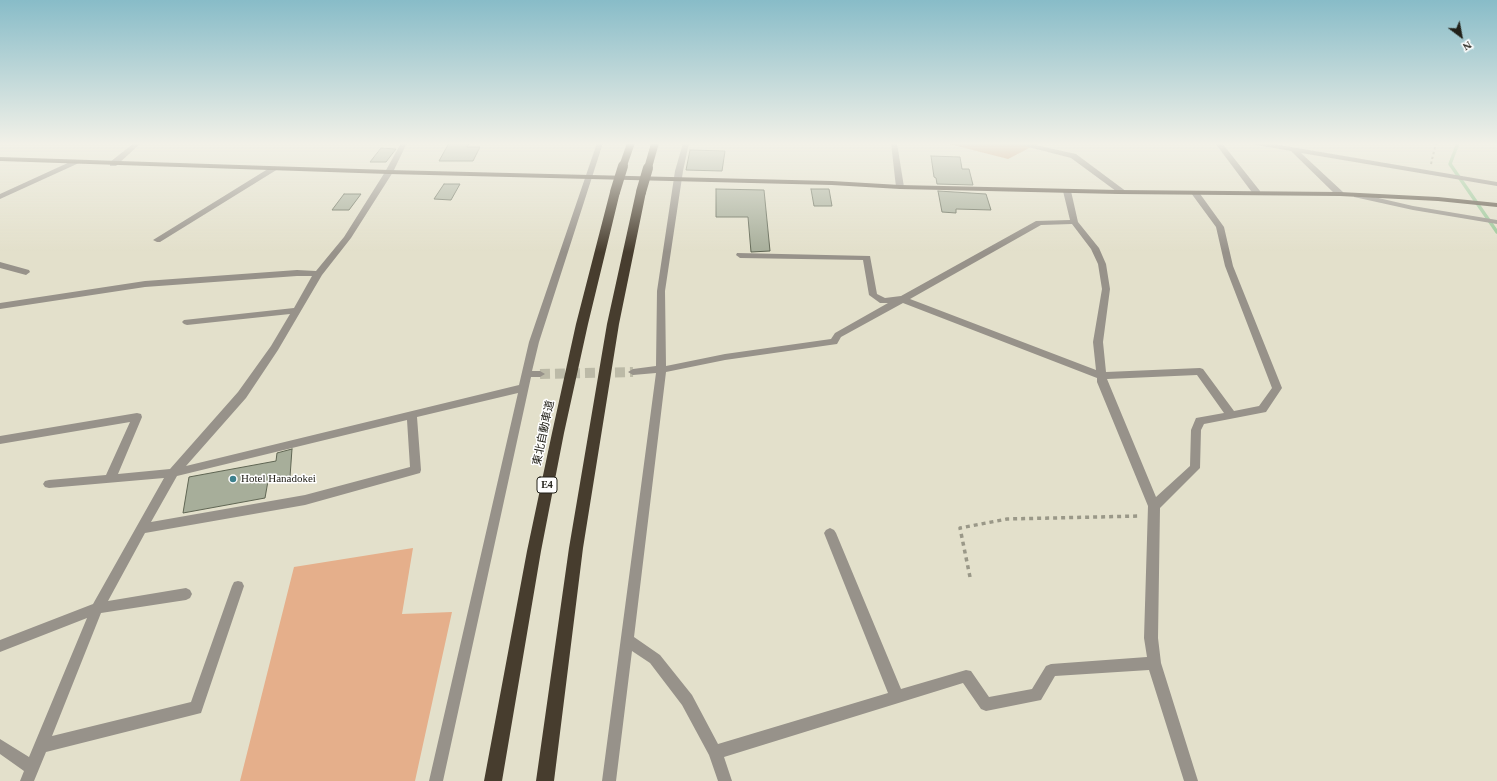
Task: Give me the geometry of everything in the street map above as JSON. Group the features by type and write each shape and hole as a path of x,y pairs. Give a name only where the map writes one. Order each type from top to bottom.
{"highway":[{"name":"東北自動車道","path":"493,781 534,551 558,432 582,324 619,179"},
{"path":"545,781 576,548 593,442 613,324 645,179"}],"main road":[{"path":"653,179 1123,192 1340,194 1497,205"}],"street":[{"path":"0,198 40,179"},
{"path":"157,240 257,179"},
{"path":"0,746 30,775 97,608 173,474 242,395 275,348 318,274 347,238 384,179"},
{"path":"436,781 534,342 588,179"},
{"path":"899,179 900,187"},
{"path":"1106,179 1123,192"},
{"path":"1246,179 1257,193"},
{"path":"1325,179 1340,194"},
{"path":"1470,179 1495,184"},
{"path":"609,781 661,370 661,291 678,180"},
{"path":"1067,190 1074,222 1094,248 1102,264 1106,289 1098,342 1102,382 1153,511 1151,638 1154,663 1191,781"},
{"path":"1153,511 1195,468 1196,430 1200,421 1262,409 1277,388 1229,266 1220,227 1196,193"},
{"path":"1358,195 1413,208 1497,222"},
{"path":"633,372 676,368 725,357 834,342 838,335 1038,223 1074,222"},
{"path":"740,255 867,258 873,295 883,301 902,299 1102,376 1200,371 1231,415"},
{"path":"0,265 26,272"},
{"path":"0,306 145,284 297,273 318,274"},
{"path":"187,322 298,310"},
{"path":"527,374 540,374"},
{"path":"49,484 173,474 523,388"},
{"path":"141,529 305,500 416,470 412,415"},
{"path":"0,440 137,416 110,479"},
{"path":"830,533 897,697"},
{"path":"42,746 196,708 238,586"},
{"path":"0,646 97,608 186,594"},
{"path":"627,640 655,659 687,700 715,752 725,781"},
{"path":"715,752 966,676 986,704 1036,695 1051,670 1154,663"}],"path":[{"path":"970,576 960,528 1007,519 1153,511"}],"shaded area":[{"path":"413,548 402,614 452,612 415,781 240,781 294,567"}],"building":[{"path":"936,179 972,179 973,185 937,184"},
{"path":"444,184 460,184 451,200 434,199"},
{"path":"716,189 764,190 770,251 751,252 748,217 716,217"},
{"path":"811,189 829,189 832,206 814,206"},
{"path":"938,191 986,194 991,210 956,209 956,213 942,212"},
{"path":"344,194 361,194 349,210 332,210"},
{"name":"Hotel Hanadokei","path":"292,449 290,477 268,481 265,498 183,513 189,477 276,461 277,453"}],"waterway":[{"path":"1461,179 1497,232"}],"tunnel":[{"path":"540,374 633,372"}],"place":[{"name":"Hotel Hanadokei","path":"233,479"}]}
